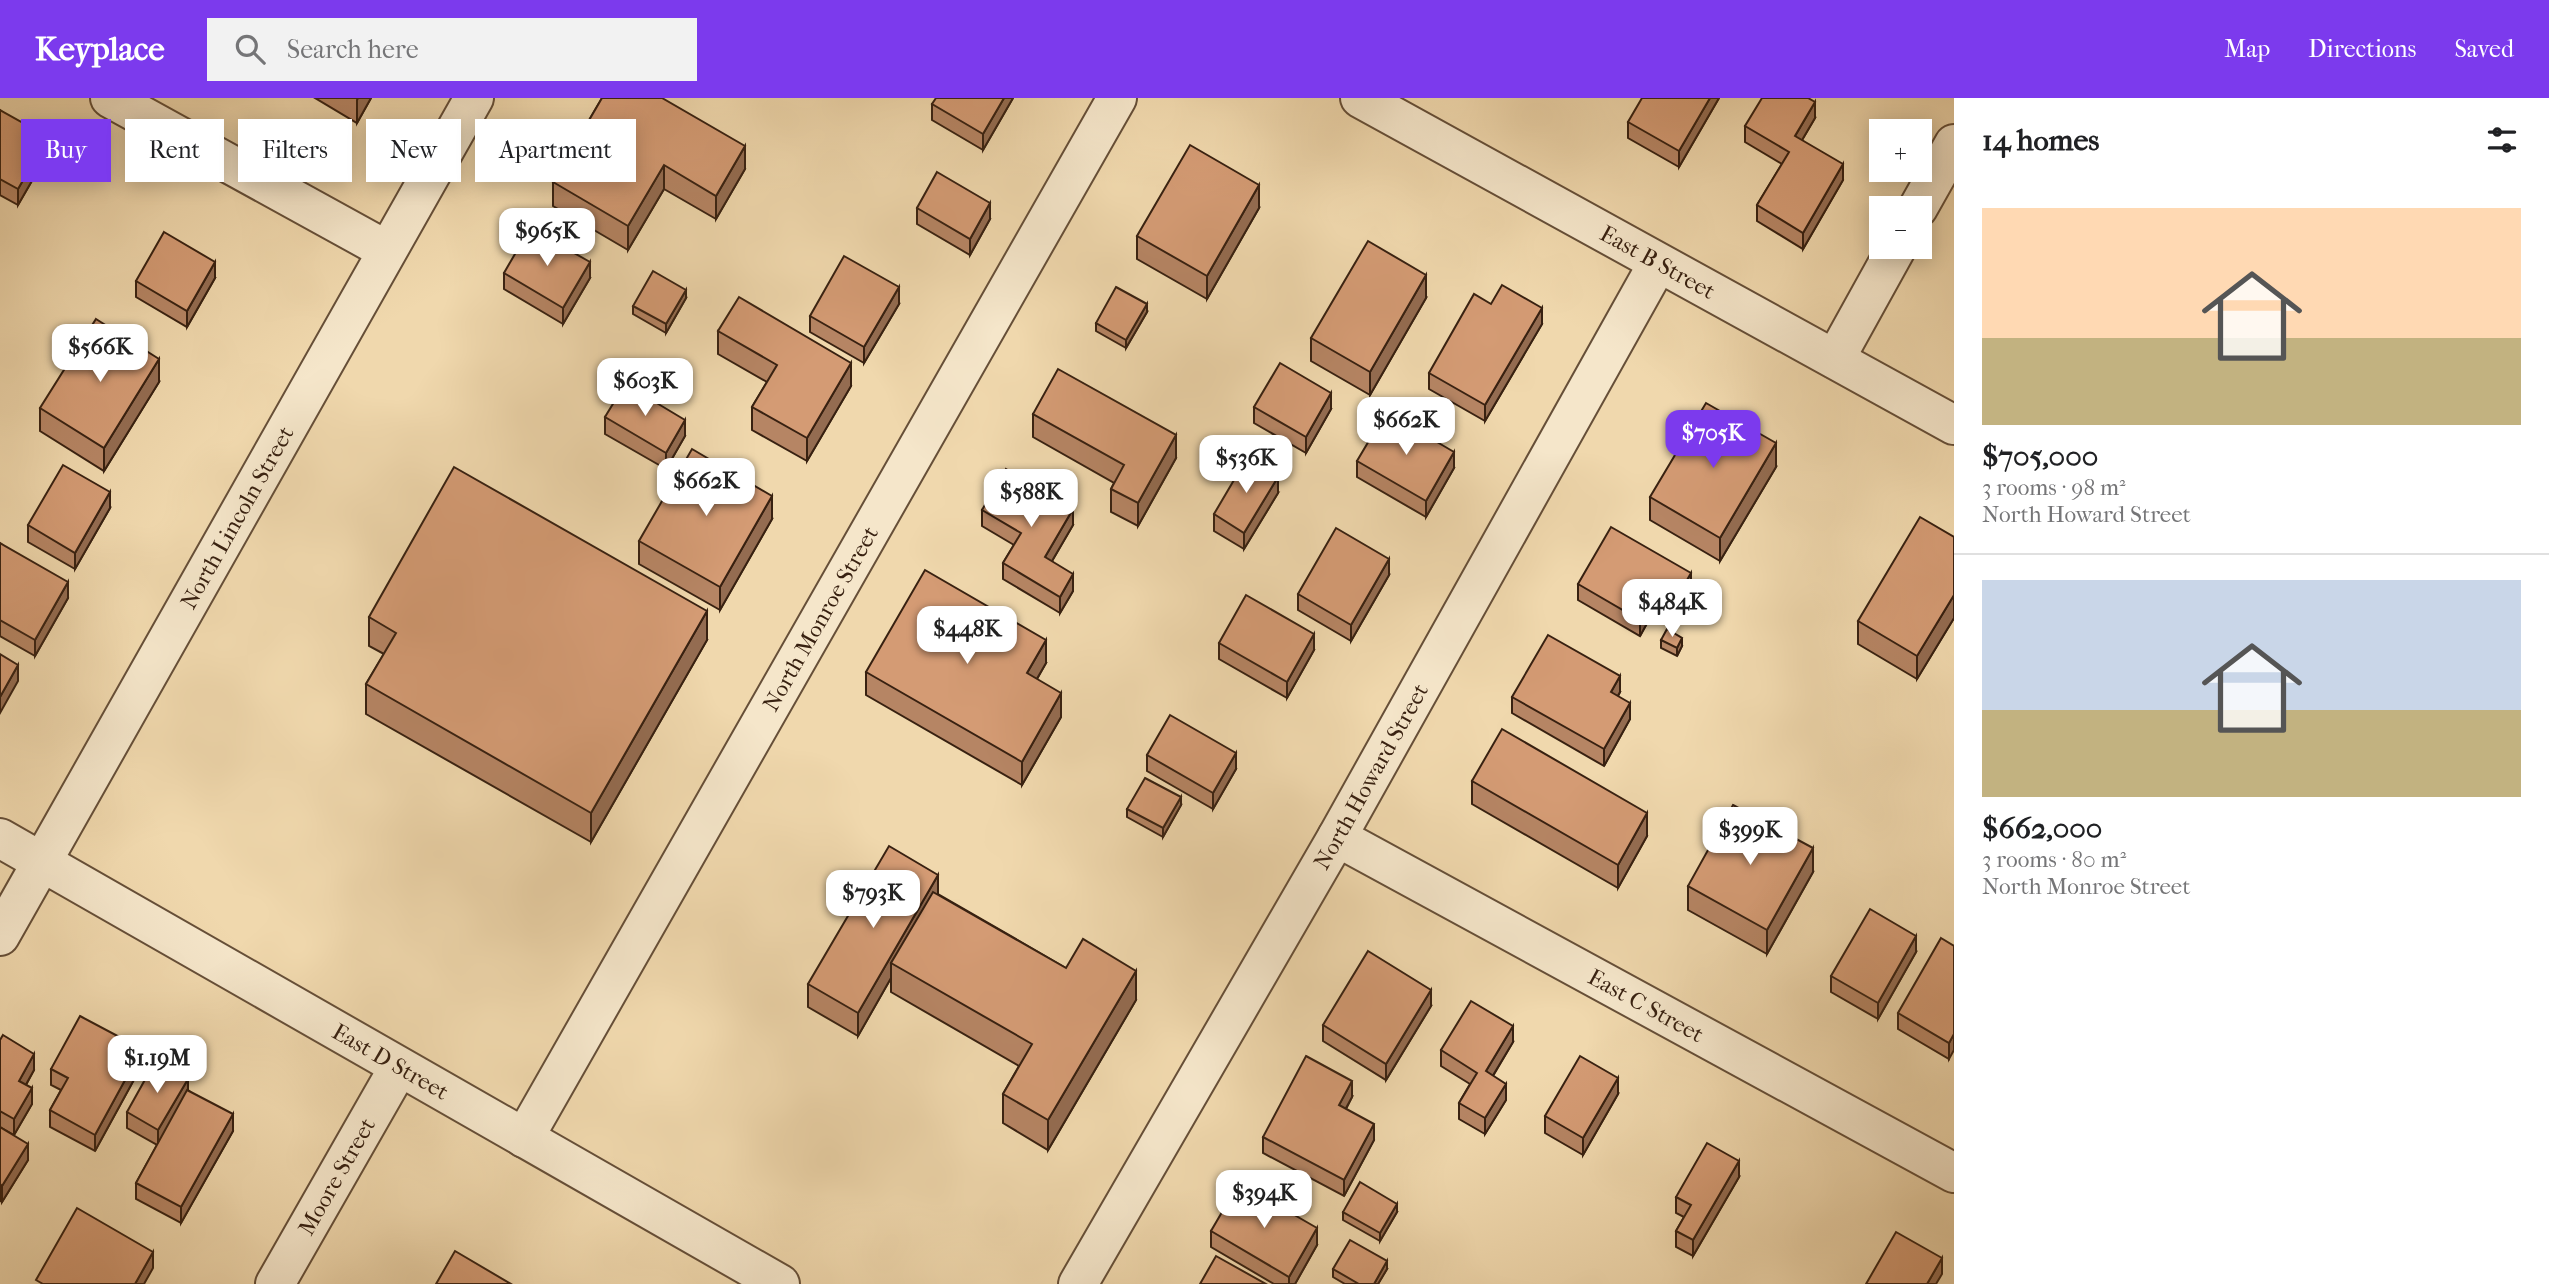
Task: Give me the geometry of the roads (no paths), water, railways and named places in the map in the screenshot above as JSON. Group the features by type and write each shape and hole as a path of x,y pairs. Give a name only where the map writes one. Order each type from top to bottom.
{"street":[{"path":"110,98 386,250"},
{"name":"North Lincoln Street","path":"0,936 474,98"},
{"name":"North Monroe Street","path":"524,1138 1117,98"},
{"name":"East B Street","path":"1360,98 1954,425"},
{"path":"1926,196 1954,144"},
{"path":"1835,359 1890,259"},
{"name":"North Howard Street","path":"1079,1284 1337,837 1658,263"},
{"name":"East C Street","path":"1337,837 1954,1173"},
{"name":"East D Street","path":"0,838 780,1284"},
{"name":"Moore Street","path":"275,1284 399,1067"}]}
